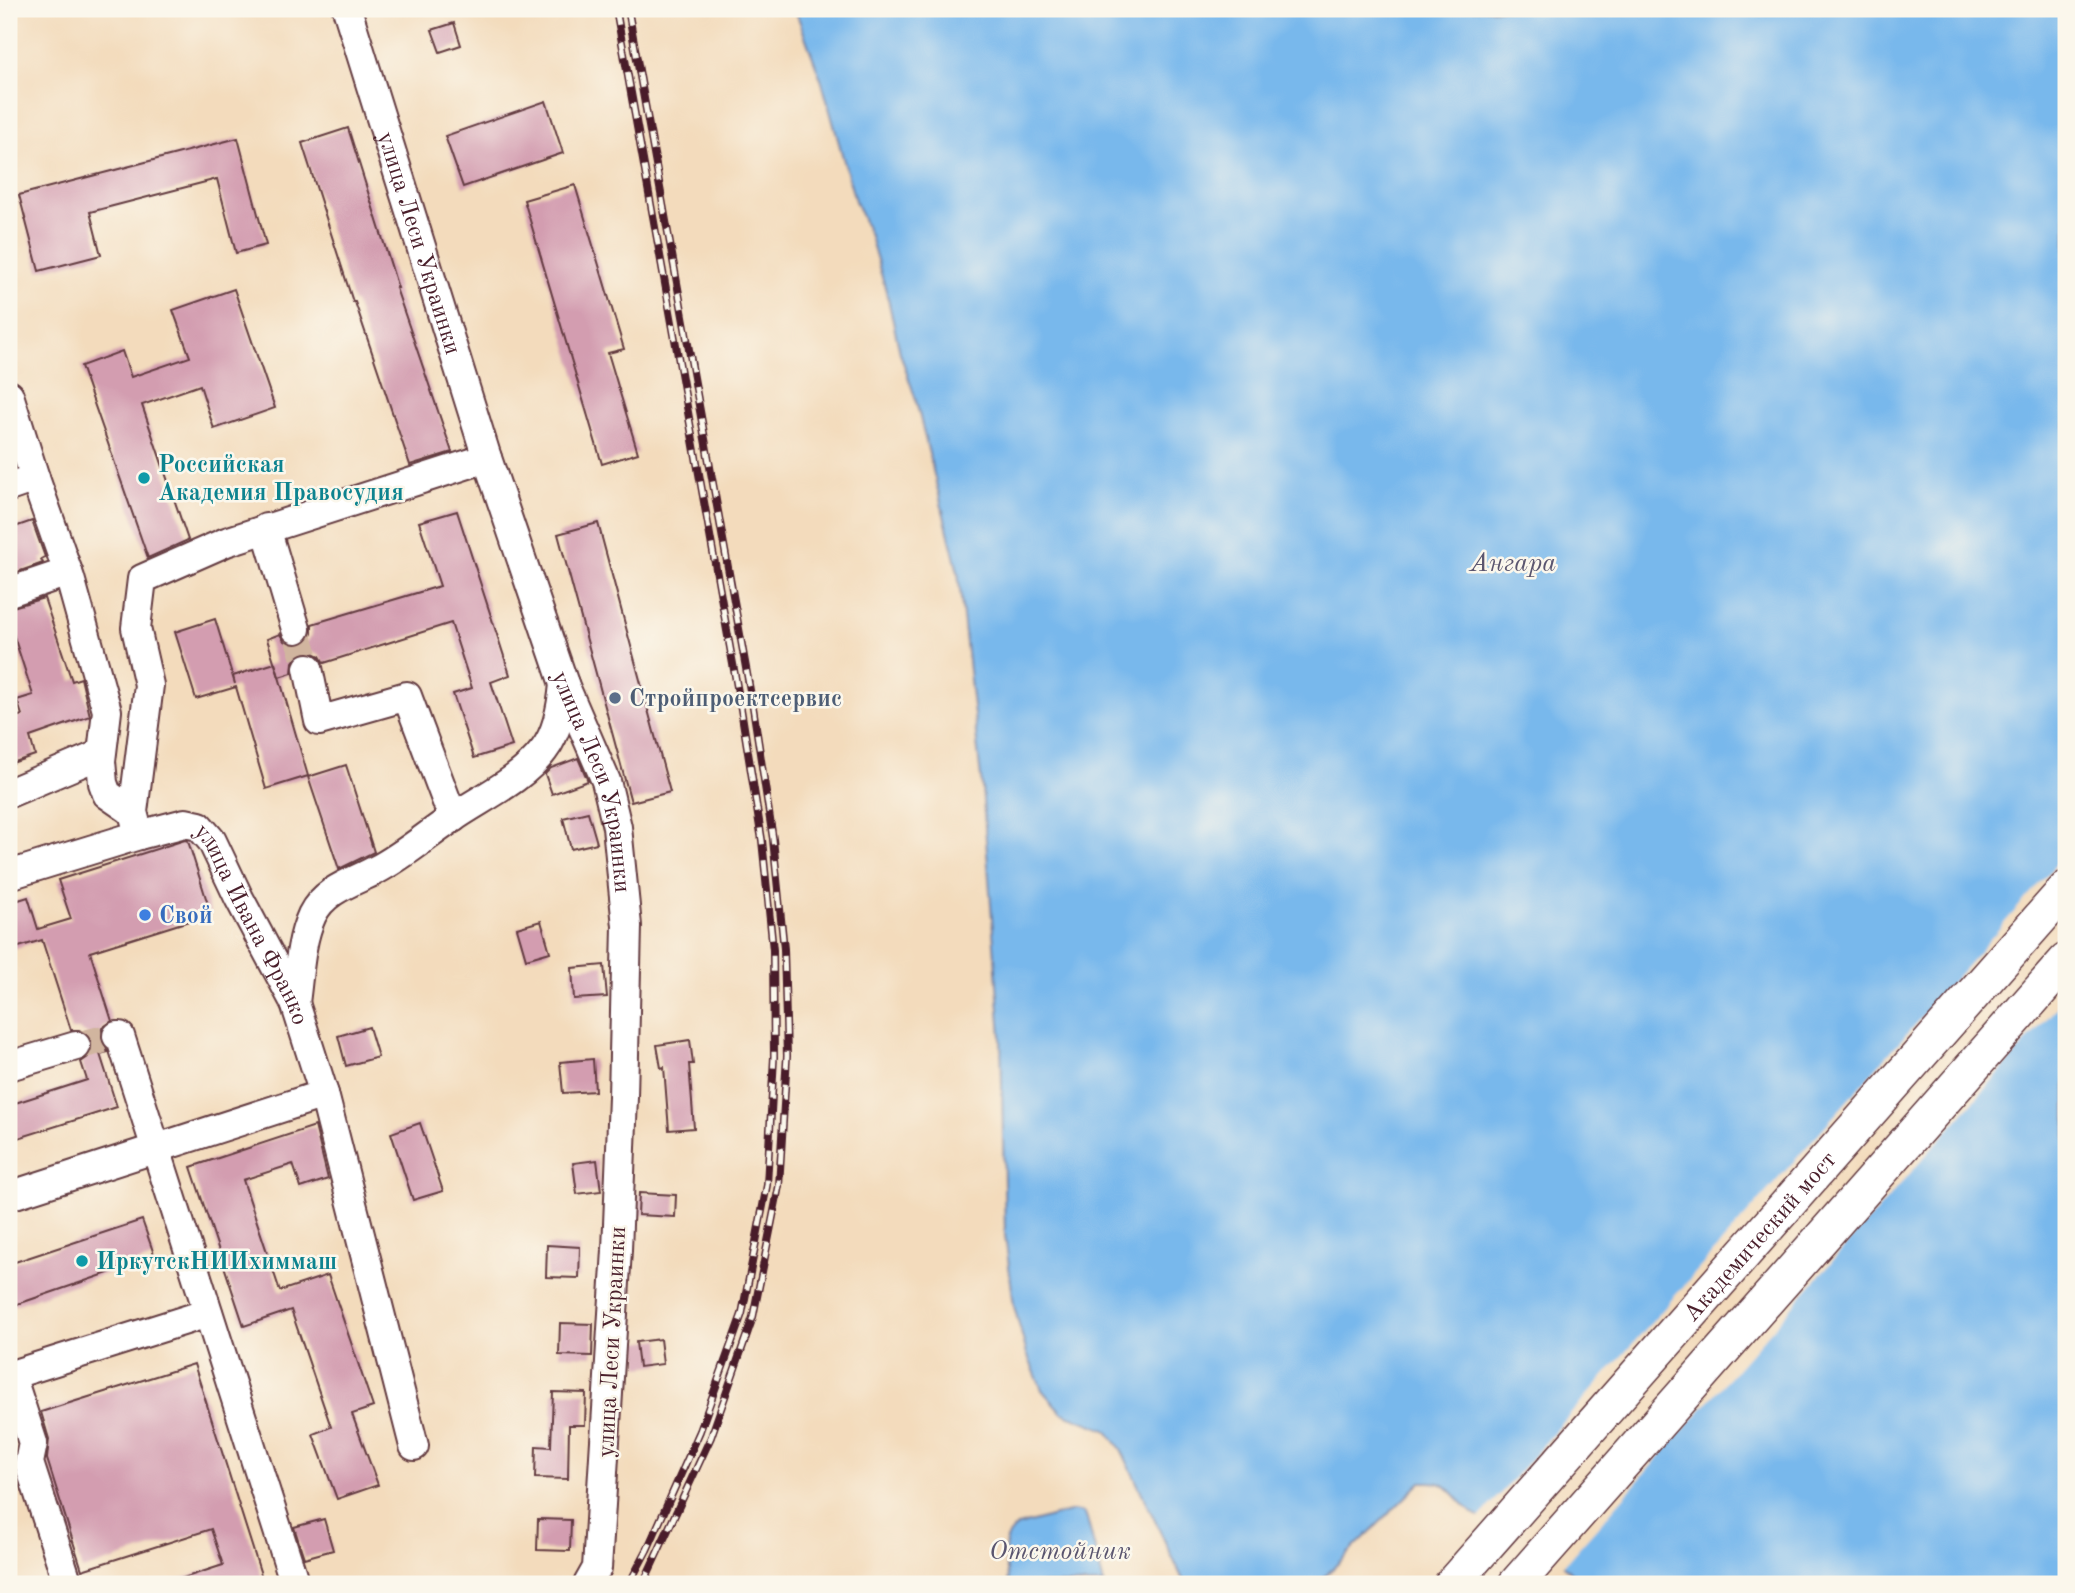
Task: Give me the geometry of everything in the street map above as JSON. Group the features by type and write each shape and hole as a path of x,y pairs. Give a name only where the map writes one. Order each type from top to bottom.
{"main road":[{"name":"Академический мост","path":"1452,1584 2066,889"},
{"name":"Академический мост","path":"1516,1584 2066,961"}],"street":[{"name":"улица Леси Украинки","path":"346,9 487,458 564,684 607,781 617,827 627,926 617,1250 597,1568 588,1584"},
{"path":"9,396 22,482 68,572 107,711 102,754 103,783 107,793 136,823"},
{"path":"136,823 149,685 135,628 142,579 226,541 487,458"},
{"path":"266,528 296,629"},
{"path":"9,592 68,572"},
{"path":"308,668 319,721 407,696 453,818"},
{"path":"295,1003 302,950 313,914 325,898 333,891 378,870 405,853 501,788 545,750 562,705 564,684"},
{"path":"9,793 102,754"},
{"name":"улица Ивана Франко","path":"9,875 136,823 185,823 199,826 212,841 295,1003 324,1094 414,1446"},
{"path":"117,1036 120,1036 295,1584"},
{"path":"9,1066 76,1046"},
{"path":"9,1196 324,1094"},
{"path":"68,1584 29,1463 33,1443 11,1375 208,1313"}],"water":[{"name":"Ангара","path":"795,9 2066,9 2066,1584 1584,1584 1546,1554 1474,1514 1446,1486 1421,1482 1317,1584 1185,1584 1121,1449 1106,1430 1062,1413 1042,1390 1027,1354 1014,1306 1005,1235 1001,1036 982,787 958,572 887,294 869,233 855,201 822,82"},
{"name":"Отстойник","path":"1073,1511 1083,1513 1087,1519 1104,1584 1009,1584 1005,1552 1012,1531 1018,1526"}],"pier":[{"path":"2066,853 2066,997 1561,1568 1477,1520"}],"building":[{"path":"454,23 461,45 440,52 432,30"},
{"path":"546,101 563,153 463,187 445,136"},
{"path":"348,128 396,288 452,452 410,465 353,302 302,143"},
{"path":"238,138 266,245 236,253 217,179 90,212 101,255 39,271 19,195"},
{"path":"575,185 624,349 608,353 638,453 602,464 524,200"},
{"path":"234,289 275,408 214,429 200,385 142,405 188,540 148,558 81,366 122,351 131,377 190,357 173,310"},
{"path":"457,511 510,675 491,682 512,746 474,758 453,694 472,688 451,623 324,663 320,656 304,652 293,662 292,673 279,677 267,639 280,634 284,641 291,645 301,645 312,634 312,624 440,586 419,522"},
{"path":"32,521 45,557 41,559 43,563 9,575 9,529"},
{"path":"598,523 670,792 631,802 558,534"},
{"path":"44,598 72,681 81,678 90,716 30,737 35,755 9,764 9,719 22,715 17,700 33,695 9,621 9,608"},
{"path":"215,619 235,684 233,676 275,663 308,776 266,789 236,687 196,699 175,632"},
{"path":"578,758 588,781 552,794 545,774 551,768"},
{"path":"346,765 374,852 339,869 308,777"},
{"path":"588,812 597,843 571,849 563,818"},
{"path":"188,841 211,914 90,952 112,1021 102,1028 100,1037 108,1052 100,1054 117,1107 9,1141 9,1105 87,1080 81,1062 88,1057 92,1041 87,1034 71,1030 42,940 9,950 9,903 28,897 38,929 71,919 58,880"},
{"path":"541,921 550,952 526,959 517,928"},
{"path":"604,965 607,997 574,999 572,968"},
{"path":"369,1027 378,1057 346,1066 338,1036"},
{"path":"690,1040 694,1128 669,1130 664,1067 661,1068 657,1045"},
{"path":"593,1059 595,1091 563,1093 560,1062"},
{"path":"420,1123 443,1191 413,1200 391,1133"},
{"path":"315,1126 328,1179 301,1188 293,1164 243,1180 280,1291 328,1275 373,1407 352,1414 378,1485 337,1499 313,1434 331,1427 291,1310 244,1326 191,1167"},
{"path":"597,1160 601,1191 577,1194 573,1163"},
{"path":"639,1193 676,1195 675,1217 638,1215"},
{"name":"ИркутскНИИхиммаш","path":"142,1220 155,1257 9,1307 9,1264"},
{"path":"547,1245 580,1247 579,1278 546,1277"},
{"path":"560,1323 593,1324 592,1356 559,1355"},
{"path":"660,1339 663,1364 639,1367 636,1342"},
{"path":"194,1364 264,1584 174,1584 174,1581 223,1565 211,1529 82,1570 47,1459 49,1439 41,1412"},
{"path":"553,1392 586,1393 585,1425 569,1425 568,1479 535,1478 536,1446 551,1447"},
{"path":"324,1519 333,1550 304,1558 294,1527"},
{"path":"538,1519 571,1520 570,1551 537,1550"}],"tunnel":[{"path":"296,629 308,668"},
{"path":"76,1046 117,1036"}],"railway":[{"path":"616,9 762,840 773,950 774,1057 767,1185 742,1314 700,1431 629,1584"},
{"path":"628,9 753,707 773,839 784,949 787,1056 779,1186 753,1317 711,1437 643,1584"}],"place":[{"name":"Российская Академия Правосудия","path":"144,478"},
{"name":"Стройпроектсервис","path":"615,698"},
{"name":"Свой","path":"145,915"},
{"name":"ИркутскНИИхиммаш","path":"82,1261"}]}
